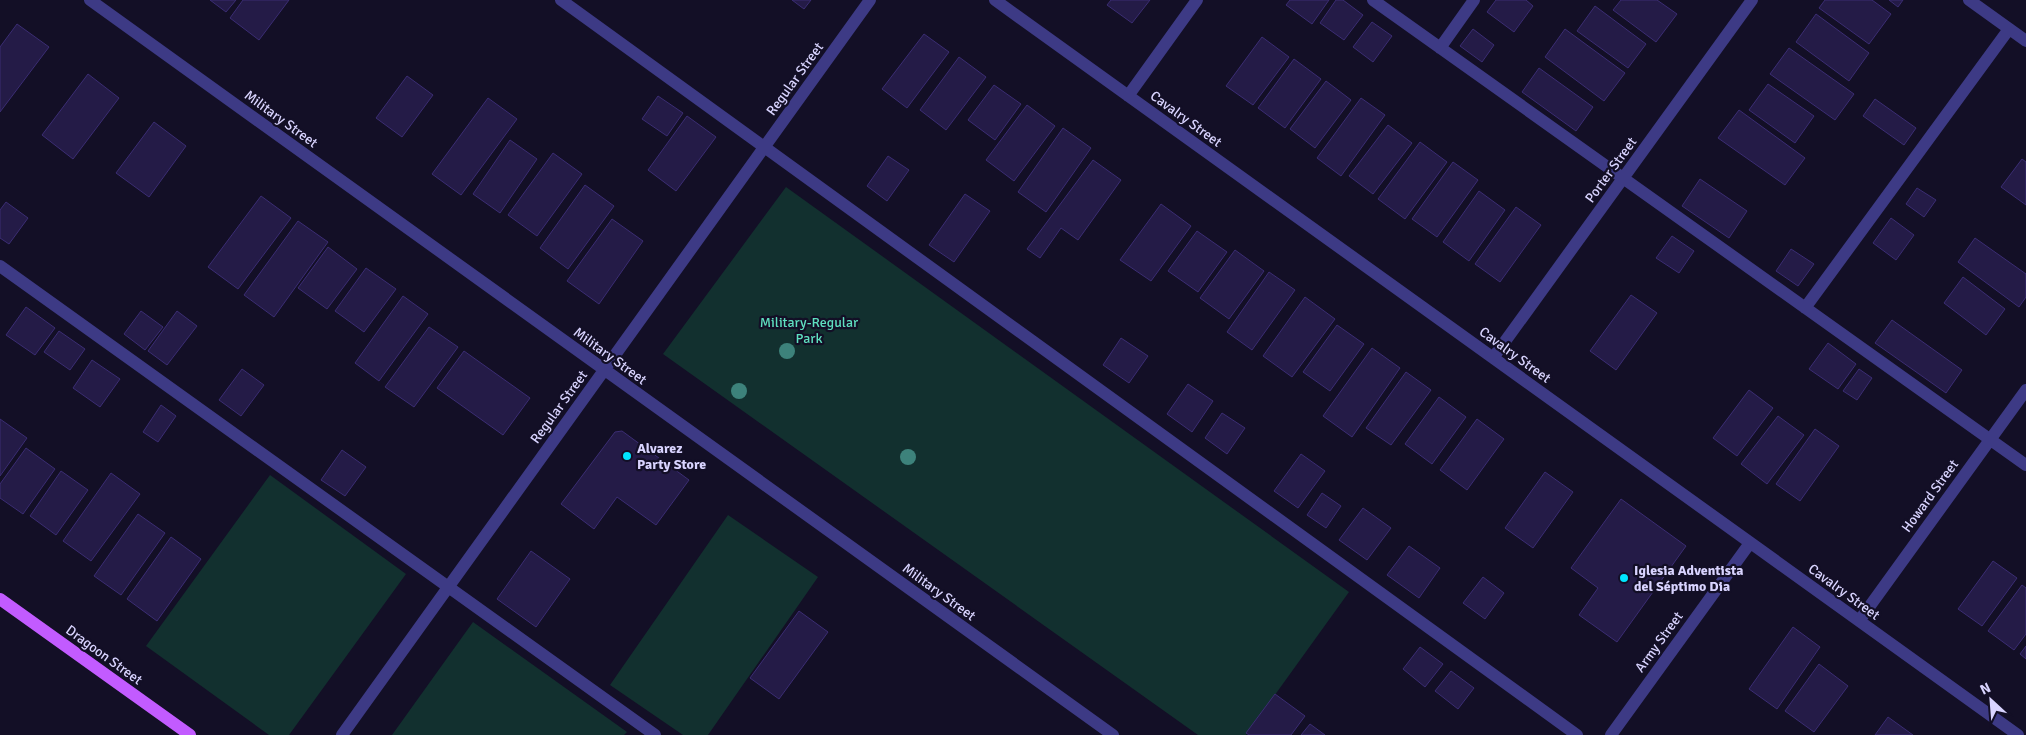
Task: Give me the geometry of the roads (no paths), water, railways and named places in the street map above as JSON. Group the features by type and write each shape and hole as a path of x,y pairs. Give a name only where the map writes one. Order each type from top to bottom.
{"main road":[{"name":"Dragoon Street","path":"0,599 190,735"}],"street":[{"name":"Military Street","path":"90,0 1113,735"},
{"path":"561,0 1577,735"},
{"name":"Regular Street","path":"342,735 870,0"},
{"name":"Cavalry Street","path":"995,0 2018,735"},
{"path":"1128,96 1198,0"},
{"path":"1373,0 2026,465"},
{"path":"1440,48 1474,0"},
{"name":"Porter Street","path":"1493,358 1752,0"},
{"path":"1969,0 2026,41"},
{"path":"1805,308 2009,29"},
{"path":"0,266 447,588 655,735"},
{"name":"Howard Street","path":"1859,621 2026,390"},
{"name":"Army Street","path":"1611,735 1750,543"}],"place":[{"name":"Alvarez Party Store","path":"627,456"},
{"name":"Iglesia Adventista del Séptimo Dia","path":"1624,578"}],"park label":[{"name":"Military-Regular Park","path":"809,330"}]}
